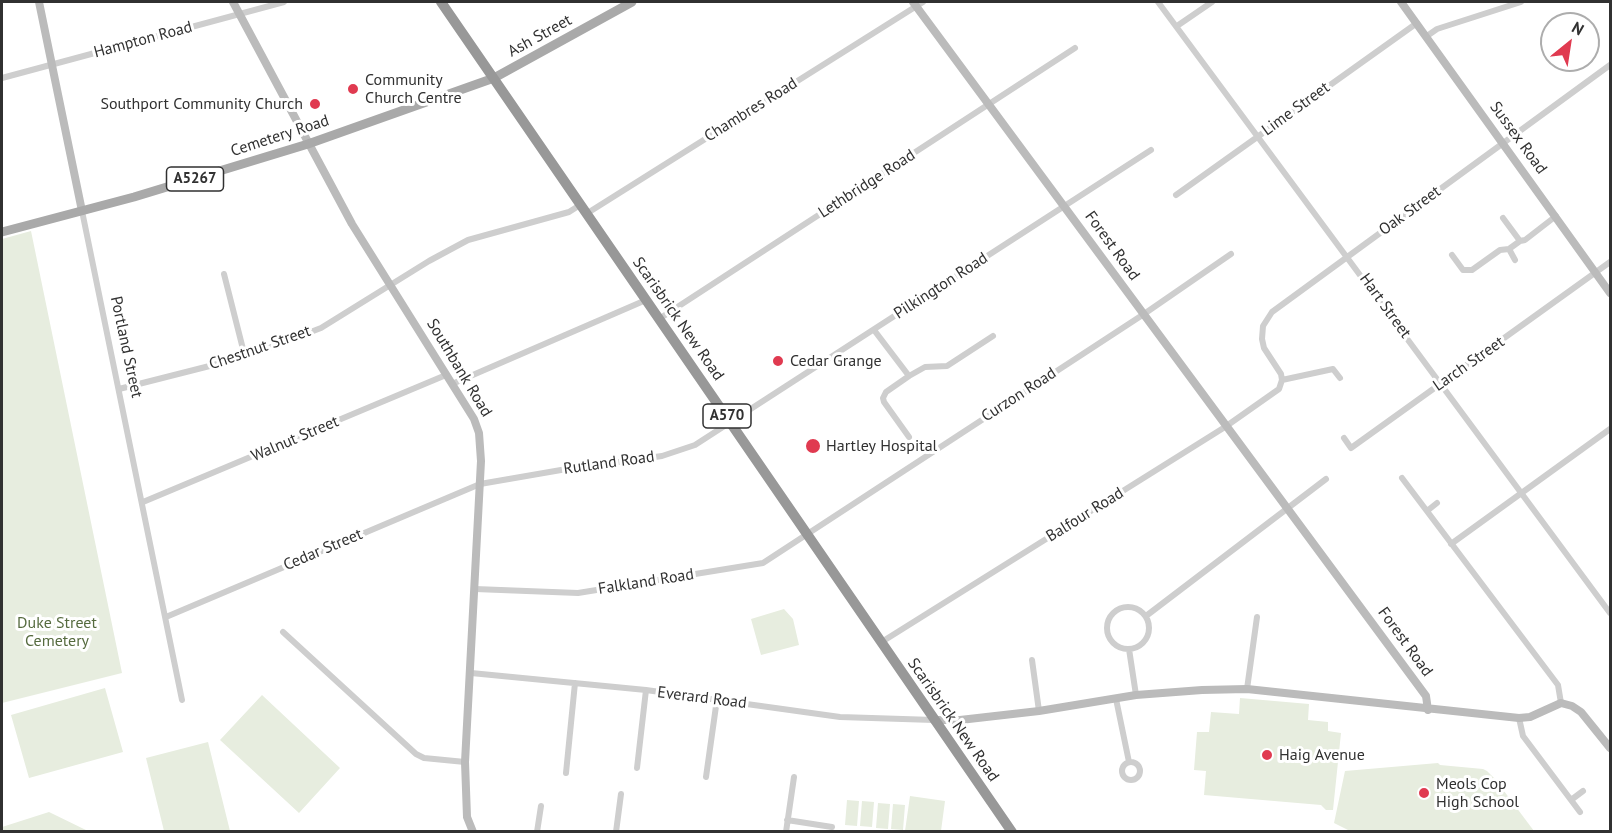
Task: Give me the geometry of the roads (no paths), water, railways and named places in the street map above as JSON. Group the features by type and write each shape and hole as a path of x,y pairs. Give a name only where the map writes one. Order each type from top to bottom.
{"highway":[{"name":"Scarisbrick New Road","path":"441,2 1012,831"}],"main road":[{"name":"Ash Street","path":"494,78 632,2"},
{"name":"Cemetery Road","path":"2,232 82,211 308,144 494,78"}],"street":[{"name":"Portland Street","path":"39,2 182,700"},
{"name":"Southbank Road","path":"233,2 352,224 474,419 479,433 480,484 465,762 467,817 473,831"},
{"name":"Hampton Road","path":"2,78 284,2"},
{"name":"Hart Street","path":"1158,2 1611,613"},
{"path":"1177,26 1212,2"},
{"name":"Sussex Road","path":"1401,2 1611,293"},
{"path":"1427,36 1437,29 1521,2"},
{"name":"Forest Road","path":"918,3 989,105 1426,696 1428,710"},
{"name":"Chambres Road","path":"392,285 429,261 468,240 583,210 918,3"},
{"name":"Lime Street","path":"1176,195 1417,22"},
{"name":"Lethbridge Road","path":"659,319 1075,48"},
{"name":"Oak Street","path":"1282,380 1281,374 1264,348 1263,326 1272,312 1611,65"},
{"name":"Pilkington Road","path":"731,422 1150,150"},
{"path":"1452,255 1463,270 1472,270 1500,250 1509,249 1525,240 1556,216"},
{"path":"1503,219 1520,241"},
{"path":"1509,249 1515,260"},
{"name":"Curzon Road","path":"807,534 1144,314 1231,254"},
{"name":"Larch Street","path":"1344,438 1351,448 1611,262"},
{"path":"224,274 244,357"},
{"name":"Chestnut Street","path":"119,389 244,357 321,328 392,285"},
{"path":"452,384 646,300"},
{"path":"874,330 909,376"},
{"path":"909,437 884,402 886,392 924,367 947,366 993,336"},
{"path":"1282,380 1333,369 1340,378"},
{"name":"Walnut Street","path":"143,502 446,375"},
{"name":"Balfour Road","path":"880,642 1226,427 1280,389 1282,380"},
{"name":"Rutland Road","path":"480,484 662,456 695,445 731,422"},
{"path":"1451,544 1611,429"},
{"path":"1402,478 1558,685 1561,703"},
{"path":"1146,616 1326,479"},
{"name":"Cedar Street","path":"166,617 480,484"},
{"path":"1427,511 1437,503"},
{"name":"Falkland Road","path":"475,589 578,593 763,563 807,534"},
{"path":"1127,606 1134,607 1146,616 1149,628 1141,645 1129,649 1122,648 1110,639 1107,632 1109,618 1120,608 1127,606"},
{"path":"1247,689 1257,617"},
{"path":"282,632 416,754 424,758 465,762"},
{"path":"1129,649 1136,695"},
{"path":"1032,660 1039,711"},
{"name":"Everard Road","path":"471,673 646,690 840,717 934,720"},
{"path":"566,772 575,683"},
{"path":"934,720 960,720 1039,711 1136,695 1247,689 1520,718 1530,717 1561,703 1581,712 1611,748"},
{"path":"637,768 646,690"},
{"path":"706,777 717,699"},
{"path":"1116,699 1129,762"},
{"path":"1520,718 1523,736 1581,812"},
{"path":"786,831 794,777"},
{"path":"1571,800 1583,791"},
{"path":"616,831 621,794"},
{"path":"537,831 541,806"},
{"path":"788,820 832,828"}],"place":[{"name":"Community Church Centre","path":"353,89"},
{"name":"Southport Community Church","path":"315,104"},
{"name":"Cedar Grange","path":"778,361"},
{"name":"Hartley Hospital","path":"813,446"},
{"name":"Haig Avenue","path":"1267,755"},
{"name":"Meols Cop High School","path":"1424,793"}],"park label":[{"name":"Duke Street Cemetery","path":"57,632"}]}
